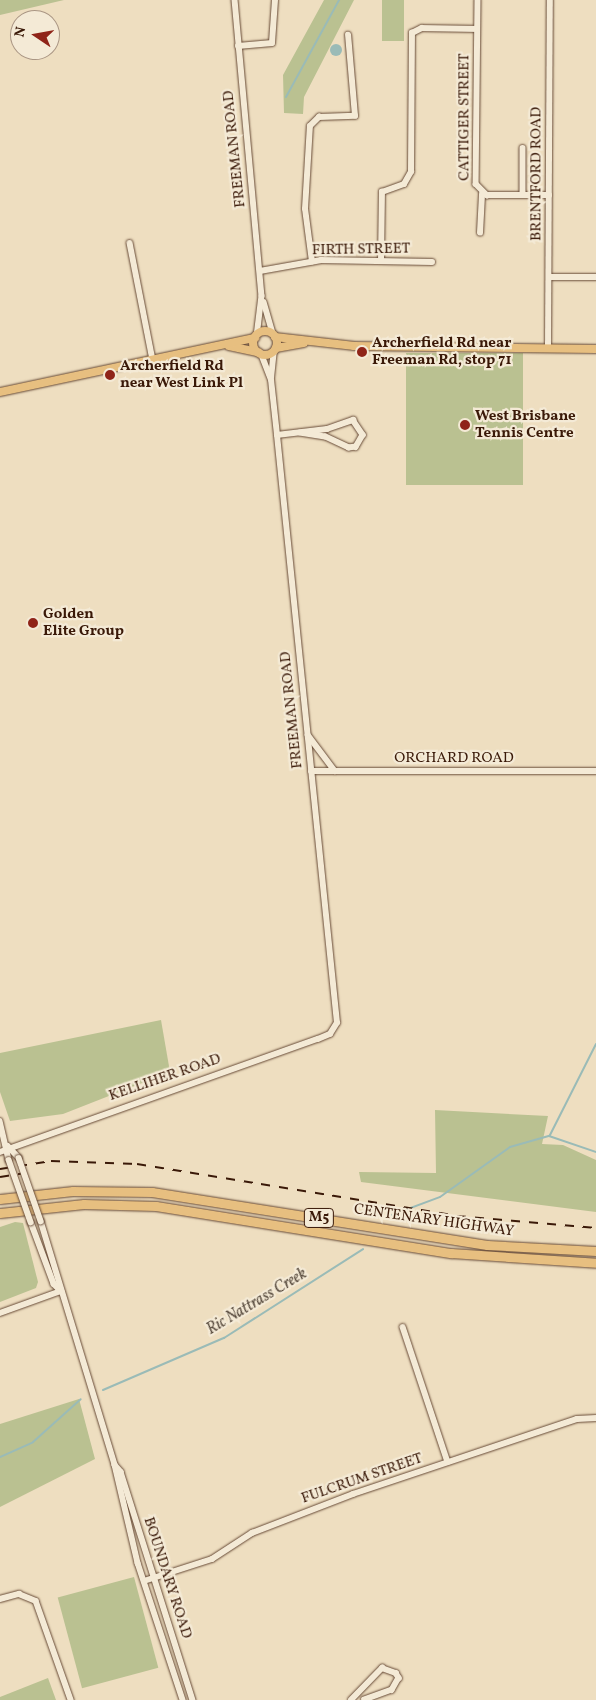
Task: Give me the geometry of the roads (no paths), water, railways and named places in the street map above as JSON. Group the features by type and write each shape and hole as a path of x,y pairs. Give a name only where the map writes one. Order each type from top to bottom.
{"highway":[{"name":"CENTENARY HIGHWAY","path":"0,1199 73,1191 152,1192 478,1244 596,1250"},
{"name":"CENTENARY HIGHWAY","path":"0,1213 84,1204 156,1206 451,1253 596,1263"},
{"path":"563,1262 596,1268"}],"main road":[{"path":"0,392 226,345 256,336 274,336 306,342 548,348 596,347"},
{"path":"256,336 260,353"},
{"path":"274,336 275,349"},
{"path":"226,345 260,353 306,342"}],"street":[{"name":"FREEMAN ROAD","path":"235,0 262,296 274,336"},
{"path":"238,46 272,43 275,0"},
{"name":"CATTIGER STREET","path":"478,0 476,184 482,194 549,195"},
{"name":"BRENTFORD ROAD","path":"548,348 550,0"},
{"path":"381,261 382,192 404,184 411,172 412,33 422,28 477,29"},
{"path":"312,262 306,193 313,119 355,116 348,35"},
{"path":"522,148 523,195"},
{"path":"480,233 482,194"},
{"path":"130,243 153,360"},
{"name":"FIRTH STREET","path":"260,271 312,262 432,262"},
{"path":"548,277 596,277"},
{"name":"FREEMAN ROAD","path":"256,336 262,296"},
{"name":"FREEMAN ROAD","path":"270,380 275,349"},
{"name":"FREEMAN ROAD","path":"260,353 270,380 277,435 337,1015 330,1034"},
{"path":"277,435 300,433 354,420 363,435 356,447 349,448 325,436 300,433"},
{"path":"308,734 335,771"},
{"name":"ORCHARD ROAD","path":"311,771 596,771"},
{"name":"KELLIHER ROAD","path":"0,1152 8,1146 330,1034"},
{"name":"BOUNDARY ROAD","path":"0,1121 8,1146 9,1160 31,1222 54,1284 61,1291"},
{"name":"KELLIHER ROAD","path":"0,1145 8,1146"},
{"name":"BOUNDARY ROAD","path":"8,1146 19,1158 41,1222 115,1465 144,1581 183,1700"},
{"path":"0,1313 61,1291"},
{"path":"403,1327 448,1462"},
{"name":"FULCRUM STREET","path":"144,1581 212,1559 261,1528 577,1419 596,1418"},
{"name":"BOUNDARY ROAD","path":"115,1465 121,1472 153,1578 194,1700"},
{"path":"0,1599 19,1594 36,1601 71,1700"},
{"path":"351,1700 382,1668 396,1672 399,1678 392,1690 365,1700"}],"water":[{"path":"334,44 338,44 342,50 338,56 334,56 330,52 330,48"}],"waterway":[{"path":"286,97 339,0"},
{"path":"550,1135 596,1044"},
{"name":"Ric Nattrass Creek","path":"389,1216 440,1197 510,1147 549,1136 596,1152"},
{"name":"Ric Nattrass Creek","path":"103,1390 224,1338 363,1249"},
{"name":"Ric Nattrass Creek","path":"0,1457 33,1442 81,1399"}],"railway":[{"path":"0,1169 51,1161 137,1164 457,1216 596,1228"},
{"path":"0,1177 24,1173"}],"place":[{"name":"Archerfield Rd near Freeman Rd, stop 71","path":"362,352"},
{"name":"Archerfield Rd near West Link Pl","path":"110,375"},
{"name":"West Brisbane Tennis Centre","path":"465,425"},
{"name":"Golden Elite Group","path":"33,623"}]}
